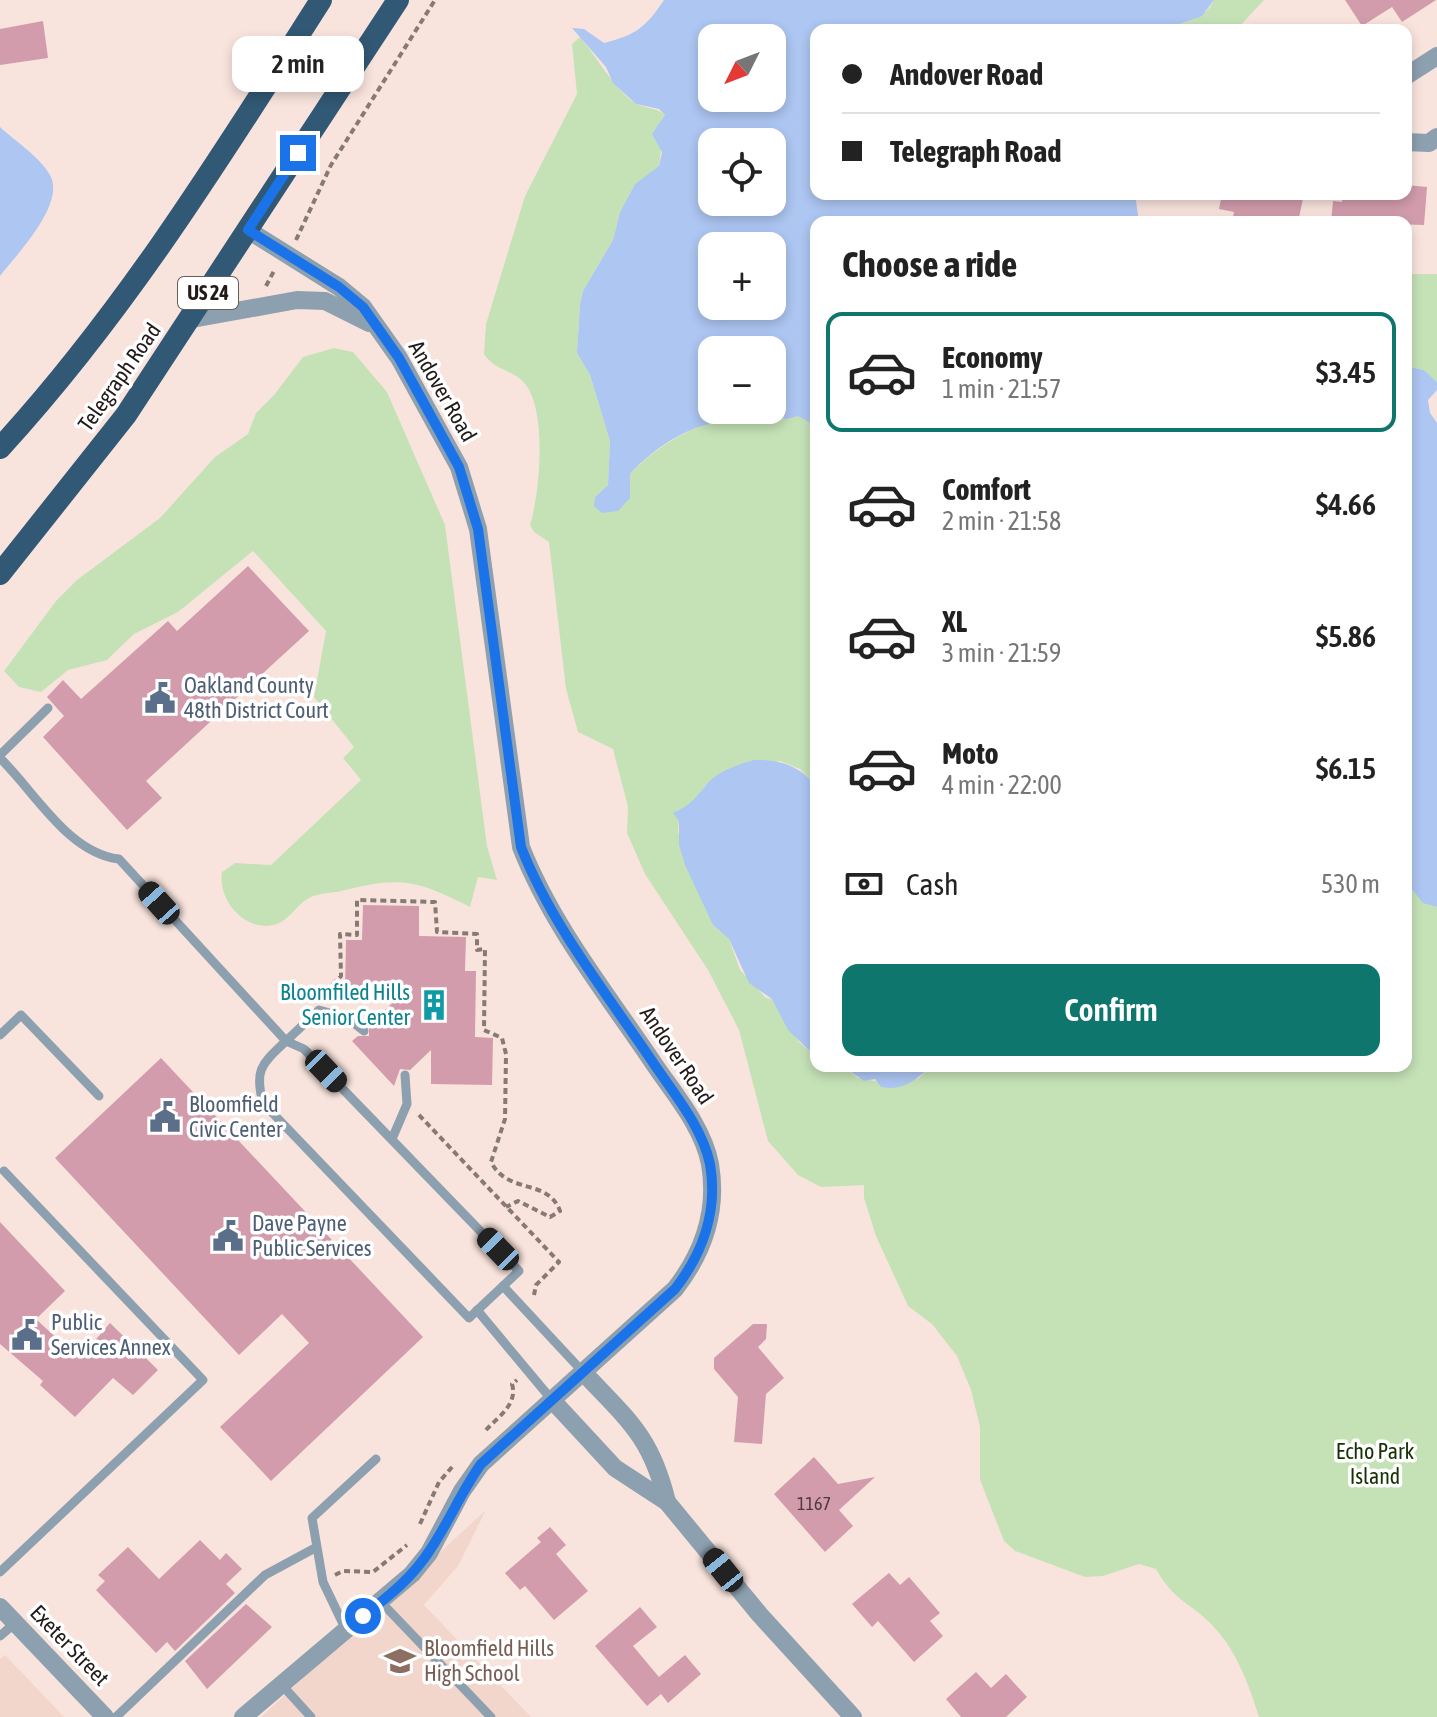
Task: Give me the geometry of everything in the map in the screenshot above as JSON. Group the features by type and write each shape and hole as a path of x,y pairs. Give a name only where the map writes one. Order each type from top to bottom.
{"highway":[{"name":"Telegraph Road","path":"0,448 81,352 174,228 321,0"},
{"name":"Telegraph Road","path":"0,574 126,415 192,319 398,0"}],"street":[{"path":"1412,72 1437,56"},
{"path":"1412,142 1429,143 1437,137"},
{"name":"Andover Road","path":"243,1717 381,1602 429,1553 462,1491 481,1464 662,1301 687,1274 699,1253 711,1212 710,1164 690,1116 566,933 529,867 515,820 478,529 459,467 399,358 363,307 339,287 248,230"},
{"name":"Andover Road","path":"192,319 297,300 325,301 375,327"},
{"path":"583,1372 643,1437 658,1465 667,1502"},
{"path":"552,1400 615,1468 667,1502 760,1615 853,1717"},
{"name":"Exeter Street","path":"0,1607 105,1717"}],"lane":[{"path":"48,708 0,756 79,843 97,856 119,859 286,1041 304,1049 519,1271 469,1318 263,1103 258,1082 262,1063 286,1041 319,1010 347,1018 364,1031"},
{"path":"0,1035 21,1015 99,1096"},
{"path":"392,1139 407,1104 405,1075"},
{"path":"0,1572 203,1380 1,1172"},
{"path":"503,1286 583,1372"},
{"path":"477,1310 552,1400"},
{"path":"346,1630 331,1605 315,1548 312,1518 376,1459"},
{"path":"116,1717 265,1575 315,1548"},
{"path":"381,1602 491,1717"},
{"path":"0,1636 15,1623"},
{"path":"281,1684 311,1717"}],"path":[{"path":"295,242 331,165 435,0"},
{"path":"263,292 277,265"},
{"path":"325,992 341,976 340,934 357,935 357,900 435,902 437,932 477,934 477,950 485,949 484,1030 502,1038 506,1054 505,1119 491,1162 497,1174 508,1182 540,1189 557,1202 560,1211 550,1217 518,1201 506,1207"},
{"path":"422,1106 419,1115 559,1262 536,1285 534,1295 537,1304"}],"shaded area":[{"name":"Bloomfield Hills High School","path":"486,1510 458,1566 424,1605 531,1717 261,1717"},
{"path":"5,1655 64,1717 0,1717 0,1659"}],"green space":[{"path":"1214,0 1264,0 1242,24 1180,24 1210,7"},
{"name":"Echo Park Island","path":"580,37 627,97 665,115 659,167 635,184 620,212 613,240 583,291 580,304 577,353 590,375 610,441 608,485 595,497 630,498 630,474 653,453 700,426 786,424 786,419 798,415 810,422 810,779 800,769 780,761 706,785 679,821 678,832 713,925 729,939 740,970 766,998 772,999 799,1042 810,1052 810,1072 850,1072 858,1078 879,1082 918,1079 925,1072 1412,1072 1412,889 1419,898 1437,907 1437,1717 1259,1717 1229,1647 1206,1619 1170,1589 1156,1569 1139,1564 1103,1576 1085,1577 1015,1551 1004,1541 980,1480 980,1427 971,1390 957,1356 932,1324 908,1306 876,1236 864,1198 864,1185 821,1187 798,1175 768,1141 739,1030 708,970 645,874 627,833 628,807 613,749 578,732 566,689 549,542 534,532 530,525 540,455 534,401 524,382 494,364 484,354 486,324 525,196 577,94 572,44"},
{"path":"1412,274 1437,274 1437,382 1424,370 1412,367"},
{"path":"334,348 353,352 387,392 445,525 487,846 497,880 478,877 470,907 421,886 379,883 314,896 281,922 257,925 239,916 232,908 223,891 222,872 235,863 271,865 361,780 343,758 354,747 314,697 326,631 253,551 178,612 134,634 107,660 68,670 41,692 19,687 4,671 56,601 77,580 160,518 215,457 248,434 256,413 303,357"}],"water":[{"path":"664,0 1214,0 1202,16 1180,24 810,24 810,200 1136,200 1138,216 810,216 810,423 798,416 786,419 786,336 698,336 698,424 706,424 664,444 640,464 630,474 630,498 618,511 602,513 594,506 595,497 608,485 610,441 590,375 577,353 580,304 583,291 613,240 620,212 635,184 659,166 662,152 652,134 665,115 659,109 636,104 613,83 606,67 572,28 584,29 604,43 639,29"},
{"path":"0,127 40,161 50,175 53,187 46,214 0,276"},
{"path":"1412,367 1424,370 1437,382 1437,390 1428,400 1430,413 1437,423 1437,907 1423,903 1412,889"},
{"path":"754,760 773,761 788,765 810,779 810,1051 788,1030 772,999 749,983 729,939 713,925 679,845 679,821 673,813 689,804 717,775"},
{"path":"851,1072 924,1072 908,1084 896,1088 881,1087 875,1079 864,1081"}],"building":[{"path":"1345,0 1436,0 1402,22 1392,7 1361,24"},
{"path":"43,21 48,58 0,65 0,29"},
{"path":"1412,186 1427,187 1424,225 1412,225 1412,216 1332,216 1333,201 1412,200"},
{"path":"1221,200 1303,200 1299,216 1233,216 1234,212 1219,209"},
{"name":"Oakland County 48th District Court","path":"248,566 309,631 146,781 162,798 127,830 43,737 64,716 47,697 63,680 81,699 168,621 177,631"},
{"name":"Bloomfiled Hills Senior Center","path":"363,905 419,906 419,936 466,937 465,971 476,971 475,1037 493,1038 492,1085 431,1084 431,1050 410,1070 400,1069 394,1086 352,1041 358,1036 369,1036 369,1025 405,991 345,990 346,940 362,940"},
{"name":"Dave Payne Public Services","path":"161,1058 423,1337 271,1481 220,1427 309,1343 282,1314 239,1355 55,1158"},
{"name":"Public Services Annex","path":"0,1222 65,1291 36,1319 79,1359 110,1323 158,1370 133,1395 113,1378 75,1417 40,1385 43,1381 0,1344"},
{"path":"753,1324 767,1324 766,1339 758,1347 784,1378 766,1394 762,1444 734,1442 738,1397 714,1369 714,1358"},
{"path":"814,1457 838,1484 875,1477 839,1510 853,1526 825,1552 774,1494"},
{"path":"550,1527 566,1545 556,1554 588,1591 554,1620 525,1586 520,1590 505,1573 541,1542 537,1538"},
{"path":"200,1540 220,1560 226,1553 242,1569 226,1584 235,1593 175,1651 167,1642 156,1653 96,1590 105,1581 98,1575 128,1547 159,1579"},
{"path":"889,1573 900,1585 909,1577 940,1613 930,1621 943,1636 914,1662 878,1621 872,1627 852,1604"},
{"path":"246,1604 272,1627 207,1689 185,1661"},
{"path":"640,1607 657,1627 633,1646 659,1677 685,1655 701,1674 668,1703 661,1694 647,1706 595,1646"},
{"path":"976,1672 991,1688 1006,1674 1027,1697 1006,1717 961,1717 946,1699"}],"place":[{"name":"Oakland County 48th District Court","path":"160,698"},
{"name":"Bloomfiled Hills Senior Center","path":"434,1005"},
{"name":"Bloomfield Civic Center","path":"165,1117"},
{"name":"Dave Payne Public Services","path":"228,1236"},
{"name":"Public Services Annex","path":"27,1335"},
{"name":"Bloomfield Hills High School","path":"400,1661"}],"route":[{"path":"298,153 248,230 339,287 363,307 399,358 459,467 478,529 506,755 521,847 539,887 566,933 690,1116 710,1164 712,1191 711,1212 699,1253 675,1289 481,1464 462,1491 429,1553 400,1586 363,1616"}]}
